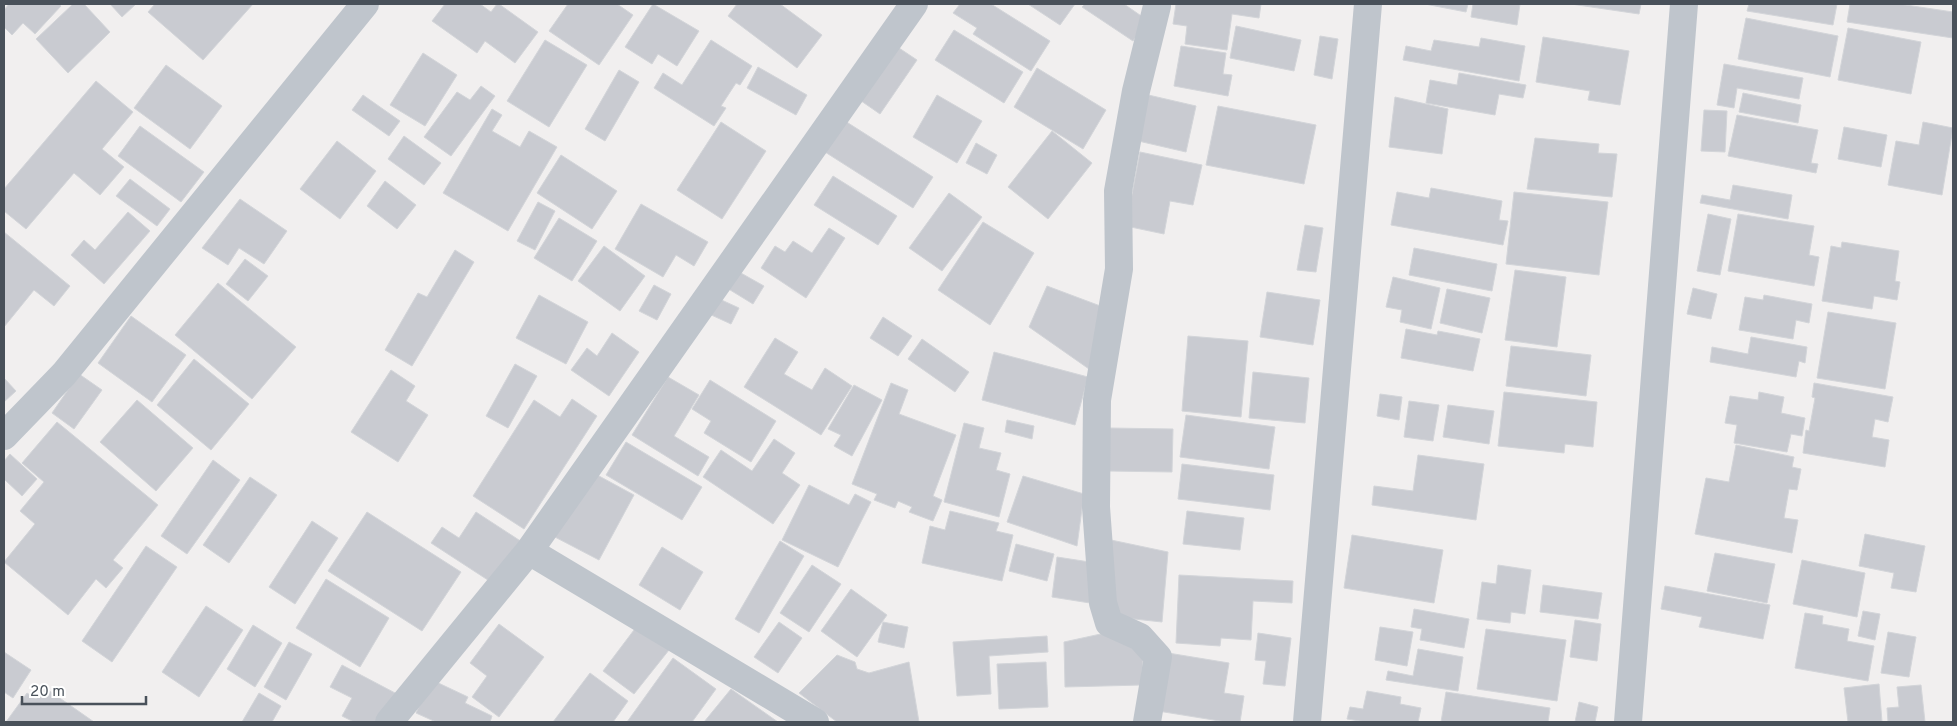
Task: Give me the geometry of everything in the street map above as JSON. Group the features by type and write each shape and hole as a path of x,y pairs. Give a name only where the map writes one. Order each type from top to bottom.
{"street":[{"path":"4,436 64,374 365,4"},
{"path":"389,722 529,551 914,4"},
{"path":"1306,722 1368,4"},
{"path":"1628,722 1684,4"},
{"path":"1147,722 1158,657 1140,637 1109,624 1103,603 1096,507 1097,400 1119,269 1118,191 1136,91 1156,6"},
{"path":"529,551 815,722"}],"building":[{"path":"9,4 59,4 61,6 35,34 23,23 12,35 4,27 4,10"},
{"path":"73,4 84,4 110,32 68,73 36,39"},
{"path":"110,4 136,4 122,17"},
{"path":"155,4 253,4 203,60 148,12"},
{"path":"445,4 480,4 491,12 499,4 538,32 515,63 485,41 477,53 432,21"},
{"path":"568,4 617,4 633,15 599,65 549,31"},
{"path":"653,4 699,31 677,66 658,54 652,64 625,47"},
{"path":"737,4 780,4 822,35 797,68 728,16"},
{"path":"960,4 991,4 1050,41 1031,71 973,34 977,28 953,13"},
{"path":"1028,4 1075,4 1060,25"},
{"path":"1085,4 1124,4 1147,20 1133,41 1082,7"},
{"path":"1176,4 1261,4 1259,18 1232,14 1227,50 1185,44 1187,26 1173,24"},
{"path":"1425,4 1468,4 1466,12"},
{"path":"1473,4 1520,4 1517,25 1471,17"},
{"path":"1571,4 1641,4 1639,14"},
{"path":"1749,4 1837,4 1833,25 1747,11"},
{"path":"1850,4 1899,4 1953,12 1953,38 1847,22"},
{"path":"1746,18 1838,36 1830,77 1738,59"},
{"path":"1236,26 1301,40 1294,71 1230,58"},
{"path":"1848,28 1921,42 1911,94 1838,80"},
{"path":"954,30 1023,72 1004,103 935,60"},
{"path":"1320,36 1338,39 1332,79 1314,75"},
{"path":"1543,37 1629,51 1620,105 1588,100 1590,91 1536,82"},
{"path":"1481,38 1525,46 1519,81 1403,60 1406,46 1431,51 1434,40 1479,47"},
{"path":"545,40 587,65 549,127 507,101"},
{"path":"711,40 752,66 740,85 736,83 721,106 726,108 714,126 654,88 663,73 682,85"},
{"path":"890,42 917,60 880,114 854,96"},
{"path":"1181,46 1226,53 1223,74 1232,75 1228,96 1174,86"},
{"path":"423,53 457,75 425,126 390,105"},
{"path":"1724,64 1803,78 1799,99 1737,88 1734,108 1717,105"},
{"path":"166,65 222,106 190,149 134,108"},
{"path":"758,67 807,95 796,115 747,88"},
{"path":"1037,68 1106,110 1083,149 1014,107"},
{"path":"619,70 639,82 605,141 585,129"},
{"path":"1459,73 1526,85 1523,98 1499,94 1495,115 1426,103 1430,80 1457,85"},
{"path":"96,81 133,112 102,149 124,167 100,195 74,173 26,229 4,211 4,189"},
{"path":"481,86 495,96 451,156 424,137 457,92 470,100"},
{"path":"1743,93 1801,105 1798,123 1739,112"},
{"path":"1144,94 1196,106 1186,152 1134,140"},
{"path":"363,95 400,121 389,136 352,110"},
{"path":"937,95 982,121 957,163 913,137"},
{"path":"1395,97 1448,109 1442,154 1389,147"},
{"path":"1218,106 1316,125 1304,184 1206,165"},
{"path":"492,109 502,115 492,131 520,147 529,131 557,147 508,231 443,193"},
{"path":"1704,110 1727,111 1725,152 1701,151"},
{"path":"1737,115 1818,130 1811,163 1818,164 1816,173 1728,156"},
{"path":"845,121 933,177 913,208 825,152"},
{"path":"721,122 766,151 722,219 677,190"},
{"path":"1923,122 1953,128 1942,195 1888,185 1896,141 1919,145"},
{"path":"140,126 204,172 181,202 118,156"},
{"path":"1844,127 1887,135 1881,167 1838,159"},
{"path":"1052,131 1092,163 1048,219 1008,187"},
{"path":"404,136 441,163 424,185 388,159"},
{"path":"1535,138 1599,144 1598,153 1617,154 1612,197 1527,189"},
{"path":"337,141 376,171 340,219 300,189"},
{"path":"976,143 997,155 987,174 966,163"},
{"path":"1140,152 1202,165 1193,205 1170,201 1164,234 1126,226"},
{"path":"561,155 617,191 592,229 537,193"},
{"path":"833,176 897,216 878,245 814,205"},
{"path":"130,179 170,209 157,226 116,196"},
{"path":"385,181 416,205 397,229 367,206"},
{"path":"1733,185 1792,195 1788,219 1700,203 1702,195 1730,200"},
{"path":"1431,188 1502,201 1499,220 1508,221 1503,245 1391,225 1397,192 1429,198"},
{"path":"1514,192 1608,202 1599,275 1506,264"},
{"path":"949,193 982,217 942,271 909,248"},
{"path":"240,199 287,231 264,264 239,248 228,265 202,248"},
{"path":"538,202 555,211 535,250 517,241"},
{"path":"641,204 708,242 694,266 676,255 663,277 615,249"},
{"path":"128,212 150,231 104,284 71,255 84,240 95,250"},
{"path":"1708,214 1731,219 1720,275 1697,271"},
{"path":"1738,214 1814,226 1809,255 1819,257 1814,286 1728,271"},
{"path":"559,218 597,241 572,281 534,258"},
{"path":"983,222 1034,253 990,325 938,290"},
{"path":"1305,225 1323,228 1316,272 1297,270"},
{"path":"829,228 845,238 806,298 761,268 775,246 785,252 793,241 812,253"},
{"path":"4,232 70,286 54,306 34,290 4,327"},
{"path":"1842,242 1899,251 1895,281 1900,282 1897,300 1874,296 1872,309 1822,301 1831,246 1841,248"},
{"path":"604,246 645,276 620,311 578,281"},
{"path":"1414,248 1497,264 1492,291 1409,275"},
{"path":"455,250 474,262 412,366 385,350 418,293 427,297"},
{"path":"245,259 268,276 248,301 226,284"},
{"path":"732,268 764,286 753,304 722,285"},
{"path":"1515,270 1566,277 1557,347 1505,340"},
{"path":"1393,277 1440,288 1431,329 1400,322 1402,310 1386,307"},
{"path":"218,283 296,347 252,399 175,335"},
{"path":"654,285 671,294 657,320 639,311"},
{"path":"1047,286 1103,307 1089,369 1029,327"},
{"path":"1693,288 1717,294 1711,319 1687,314"},
{"path":"1447,289 1490,298 1482,333 1440,323"},
{"path":"1267,292 1320,300 1313,345 1260,337"},
{"path":"539,295 588,322 566,364 516,338"},
{"path":"1764,295 1812,304 1809,323 1796,320 1793,339 1739,330 1745,297 1763,300"},
{"path":"715,297 739,308 731,324 707,313"},
{"path":"1828,312 1896,323 1885,389 1817,378"},
{"path":"131,316 186,355 152,402 98,363"},
{"path":"883,317 912,336 898,356 870,338"},
{"path":"1406,329 1437,335 1438,331 1480,339 1473,371 1401,358"},
{"path":"612,333 639,352 609,396 571,370 587,348 597,356"},
{"path":"1188,336 1248,341 1241,417 1182,411"},
{"path":"1751,337 1807,347 1805,363 1799,361 1796,377 1710,362 1712,347 1748,354"},
{"path":"775,338 798,352 784,374 812,390 825,368 852,386 821,435 744,387"},
{"path":"922,339 969,372 955,392 908,359"},
{"path":"1511,346 1591,355 1586,396 1506,386"},
{"path":"994,352 1088,377 1075,425 982,400"},
{"path":"194,359 249,404 211,450 157,405"},
{"path":"515,364 537,376 508,428 486,416"},
{"path":"391,370 415,386 406,401 428,415 398,462 351,432"},
{"path":"1253,372 1309,378 1305,423 1249,418"},
{"path":"79,374 102,390 74,429 52,413"},
{"path":"668,377 699,395 674,436 709,457 698,476 632,435"},
{"path":"4,378 16,391 4,402"},
{"path":"710,380 776,421 751,462 704,433 711,421 692,409"},
{"path":"891,383 908,390 899,414 956,435 933,496 942,500 933,521 909,512 912,507 898,501 895,508 874,500 877,494 852,484"},
{"path":"1814,383 1893,397 1888,422 1875,419 1872,437 1889,440 1885,467 1803,453 1806,430 1809,431 1815,398 1812,397"},
{"path":"854,385 882,400 852,456 834,446 841,435 828,429"},
{"path":"1504,392 1597,402 1593,447 1565,444 1564,453 1498,446"},
{"path":"1759,392 1784,397 1781,413 1805,418 1802,436 1791,434 1787,452 1734,443 1737,425 1725,423 1730,396 1758,400"},
{"path":"1380,394 1402,397 1399,420 1377,416"},
{"path":"572,399 597,416 524,529 473,496 534,400 560,417"},
{"path":"137,400 193,448 156,491 100,442"},
{"path":"1409,401 1439,405 1433,441 1404,437"},
{"path":"1448,405 1494,411 1489,444 1443,437"},
{"path":"1186,415 1275,427 1269,469 1180,457"},
{"path":"1007,420 1034,426 1032,439 1005,432"},
{"path":"57,422 158,505 113,560 123,568 106,588 96,579 68,615 4,562 35,524 20,511 44,482 22,463"},
{"path":"964,423 984,428 979,448 1001,453 996,470 1010,474 999,517 944,502"},
{"path":"1109,428 1173,429 1172,472 1109,471"},
{"path":"774,439 795,453 782,473 800,485 773,524 703,477 721,450 752,471"},
{"path":"626,442 702,487 682,520 606,475"},
{"path":"1736,445 1794,457 1792,467 1801,469 1797,490 1789,489 1784,518 1798,520 1792,553 1695,534 1706,478 1729,482"},
{"path":"10,454 37,479 22,496 4,479 4,461"},
{"path":"1418,455 1484,464 1476,520 1372,505 1374,486 1413,491"},
{"path":"213,460 240,480 187,554 161,536"},
{"path":"1182,464 1274,475 1270,510 1178,499"},
{"path":"588,470 634,495 599,560 553,536"},
{"path":"1023,476 1084,494 1077,546 1007,522"},
{"path":"250,477 277,495 229,563 203,545"},
{"path":"809,485 849,505 855,494 871,502 838,567 782,540"},
{"path":"950,511 999,523 996,531 1013,535 1002,581 922,563 930,526 945,530"},
{"path":"1187,511 1244,518 1240,550 1183,544"},
{"path":"367,512 461,572 422,631 328,571"},
{"path":"476,512 522,542 494,584 431,543 442,527 459,538"},
{"path":"312,521 338,538 295,604 269,587"},
{"path":"1865,534 1925,546 1916,592 1891,588 1894,573 1859,566"},
{"path":"1352,535 1443,550 1434,603 1344,588"},
{"path":"1111,540 1168,552 1162,622 1116,617"},
{"path":"780,541 804,556 759,633 735,619"},
{"path":"1016,544 1054,554 1047,581 1009,571"},
{"path":"146,546 177,567 112,662 82,641"},
{"path":"662,547 703,572 680,610 639,585"},
{"path":"1715,553 1775,564 1767,603 1707,591"},
{"path":"1057,557 1096,563 1090,603 1052,597"},
{"path":"1802,560 1865,573 1857,617 1793,604"},
{"path":"812,565 841,584 809,632 780,613"},
{"path":"1498,565 1531,570 1525,614 1511,612 1510,623 1477,619 1482,582 1496,584"},
{"path":"1179,575 1293,581 1292,603 1253,601 1251,640 1221,638 1220,646 1176,643"},
{"path":"326,579 389,618 360,667 296,628"},
{"path":"1543,585 1602,593 1598,619 1540,612"},
{"path":"1665,586 1770,605 1763,639 1699,627 1702,617 1661,609"},
{"path":"851,589 887,615 857,657 821,631"},
{"path":"206,606 243,630 199,697 162,672"},
{"path":"1414,609 1469,619 1464,648 1420,640 1422,629 1411,627"},
{"path":"1863,611 1880,614 1875,640 1858,636"},
{"path":"1805,613 1823,616 1822,624 1849,629 1847,641 1874,646 1868,681 1795,668"},
{"path":"1575,620 1601,624 1597,661 1570,657"},
{"path":"779,622 802,638 778,673 754,657"},
{"path":"883,622 908,627 904,648 878,642"},
{"path":"499,624 544,657 499,717 472,697 487,676 470,663"},
{"path":"253,625 282,643 255,687 227,669"},
{"path":"637,626 669,650 634,694 603,671"},
{"path":"1380,627 1413,632 1407,666 1375,660"},
{"path":"1486,629 1566,640 1557,701 1477,689"},
{"path":"1119,630 1143,660 1141,685 1065,687 1064,642"},
{"path":"1888,632 1916,637 1909,677 1881,673"},
{"path":"1258,633 1291,638 1285,686 1263,684 1266,661 1255,660"},
{"path":"1047,636 1048,652 989,656 991,694 957,696 953,642"},
{"path":"289,642 312,654 286,700 264,687"},
{"path":"1418,649 1463,657 1458,691 1386,680 1388,671 1413,676"},
{"path":"4,652 31,670 13,698 4,692"},
{"path":"1168,653 1229,663 1224,693 1244,696 1240,722 1226,722 1158,711"},
{"path":"837,655 855,662 857,669 869,673 909,662 919,722 837,722 799,693"},
{"path":"673,658 716,689 692,722 627,722"},
{"path":"1046,662 1048,707 999,709 997,664"},
{"path":"342,665 397,694 382,722 354,722 342,716 352,698 330,687"},
{"path":"590,673 628,701 613,722 553,722"},
{"path":"432,680 468,697 465,703 492,716 490,722 436,722 416,713"},
{"path":"1879,684 1882,722 1848,722 1844,688"},
{"path":"1921,685 1925,722 1888,722 1887,708 1899,707 1897,687"},
{"path":"44,687 94,722 6,722 27,693 36,699"},
{"path":"731,689 778,722 704,722"},
{"path":"1367,691 1401,697 1400,704 1421,708 1418,722 1366,722 1347,719 1350,707 1363,709"},
{"path":"1446,692 1550,708 1548,722 1441,722"},
{"path":"259,693 281,706 272,722 242,722"},
{"path":"1579,702 1598,707 1595,722 1575,722"}]}
